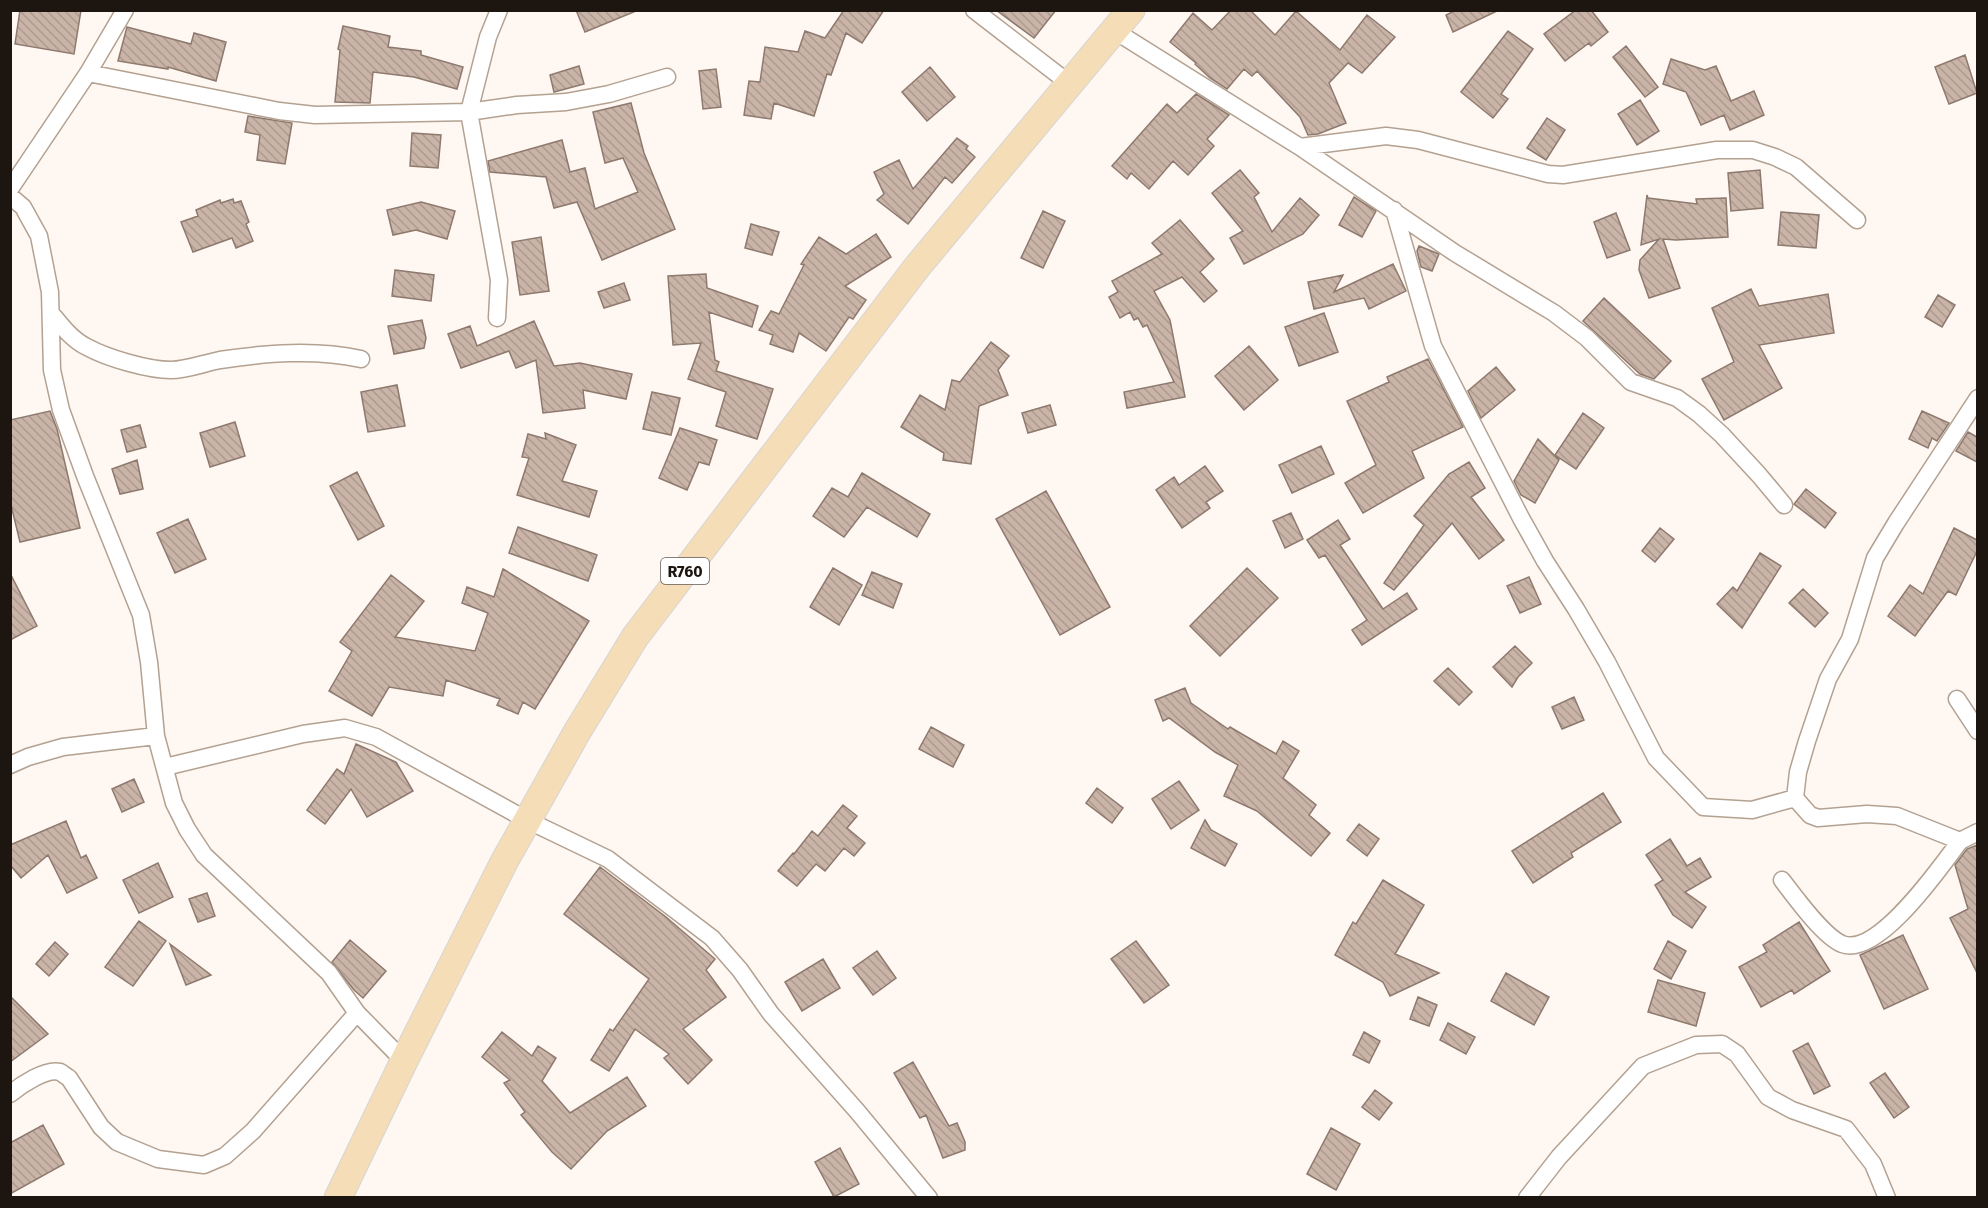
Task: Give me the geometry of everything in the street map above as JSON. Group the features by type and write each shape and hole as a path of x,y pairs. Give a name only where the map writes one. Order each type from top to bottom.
{"main road":[{"name":"R760","path":"338,1197 527,820 635,637 917,267 1123,21"}],"street":[{"path":"10,189 88,73 125,10"},
{"path":"497,318 499,280 469,112 488,37 499,10"},
{"path":"974,10 1070,84"},
{"path":"1123,21 1299,147 1455,253 1554,313 1587,338 1631,382 1677,398 1699,414 1759,475 1784,505"},
{"path":"88,73 279,111 315,115 469,112 518,105 566,102 609,94 667,77"},
{"path":"1299,147 1386,136 1418,140 1548,174 1563,175 1718,150 1753,150 1796,166 1857,220"},
{"path":"10,196 23,207 39,236 50,292 52,370 61,410 84,476 141,615 150,662 156,736 174,803 187,830 204,855 329,973 357,1013 404,1062"},
{"path":"1394,210 1433,346 1521,518 1607,662 1656,758 1703,807 1752,810 1795,798"},
{"path":"51,313 67,332 86,347 151,368 173,370 245,356 307,352 340,354 362,359"},
{"path":"1960,841 1897,816 1867,814 1818,818 1810,814 1795,798 1798,772 1807,741 1828,679 1850,639 1875,558 1977,398"},
{"path":"1957,699 1977,731"},
{"path":"165,767 303,735 345,728 375,737 527,820 608,859 712,938 740,970 771,1014 929,1197"},
{"path":"10,765 63,747 156,736"},
{"path":"1782,880 1833,939 1844,945 1853,945 1875,935 1901,916 1960,841 1977,832"},
{"path":"10,1094 25,1083 50,1072 61,1072 69,1078 101,1126 117,1142 158,1159 204,1165 225,1156 253,1131 357,1013"},
{"path":"1527,1197 1559,1157 1643,1066 1696,1045 1714,1044 1722,1044 1737,1054 1768,1097 1792,1110 1846,1129 1873,1164 1887,1197"}],"building":[{"path":"20,10 81,10 74,54 15,44"},
{"path":"576,10 636,10 636,11 585,32"},
{"path":"844,10 884,10 862,43 846,33 831,75 827,74 814,116 774,103 771,119 744,115 749,81 760,82 765,47 798,52 805,31 825,38"},
{"path":"996,10 1056,10 1034,38"},
{"path":"1231,10 1250,10 1275,35 1296,11 1340,50 1367,15 1395,37 1362,73 1348,63 1329,83 1346,123 1318,134 1308,135 1300,117 1257,71 1252,76 1244,69 1227,89 1210,78 1170,42 1193,13 1212,30"},
{"path":"1456,10 1499,10 1453,32 1446,15"},
{"path":"1576,10 1591,10 1608,32 1591,46 1589,43 1565,61 1544,34"},
{"path":"343,26 390,36 388,47 421,51 421,55 463,67 457,89 414,77 373,72 370,103 335,102 340,50 338,49"},
{"path":"127,27 191,44 194,33 226,42 216,81 168,67 168,69 118,61"},
{"path":"1508,31 1533,49 1501,94 1508,99 1493,118 1461,92"},
{"path":"1626,46 1658,87 1645,97 1613,57"},
{"path":"1965,55 1977,93 1949,104 1935,67"},
{"path":"1671,59 1705,70 1716,66 1731,101 1754,91 1764,115 1730,130 1724,115 1701,125 1686,92 1663,84"},
{"path":"579,66 584,84 554,92 550,75"},
{"path":"930,67 955,97 927,121 902,92"},
{"path":"716,69 721,107 703,109 699,71"},
{"path":"1196,94 1229,115 1207,139 1214,146 1188,175 1173,161 1149,189 1131,173 1127,179 1112,166 1167,104 1177,113"},
{"path":"1640,100 1659,131 1637,145 1618,114"},
{"path":"631,103 644,153 675,229 602,260 577,202 554,208 546,177 490,172 488,161 562,140 570,172 585,168 595,209 638,192 623,158 605,163 593,112"},
{"path":"248,116 292,123 285,164 257,160 260,135 245,132"},
{"path":"1547,118 1565,130 1546,160 1527,148"},
{"path":"412,133 441,135 438,168 410,166"},
{"path":"957,138 968,146 966,149 975,157 952,183 945,177 908,224 877,200 884,194 874,172 899,160 913,189"},
{"path":"1240,170 1259,193 1254,197 1272,232 1300,198 1319,215 1303,234 1244,264 1230,238 1243,231 1212,193"},
{"path":"1760,170 1763,208 1731,211 1728,173"},
{"path":"1647,195 1648,198 1697,204 1696,199 1726,198 1728,237 1663,239 1680,288 1649,298 1639,270 1640,260 1659,239 1641,245"},
{"path":"1354,197 1376,211 1362,237 1339,225"},
{"path":"233,199 234,203 241,201 249,222 246,224 253,241 236,248 232,238 193,252 181,222 198,216 196,210 220,200 221,203"},
{"path":"421,202 455,211 447,239 416,230 393,235 387,210"},
{"path":"1043,211 1065,221 1043,268 1021,258"},
{"path":"1781,212 1819,215 1816,248 1778,245"},
{"path":"1616,213 1630,250 1607,258 1594,222"},
{"path":"1180,220 1214,259 1200,272 1217,291 1204,302 1182,277 1154,291 1170,320 1185,397 1127,408 1124,392 1174,382 1147,325 1143,327 1138,318 1134,320 1130,312 1120,318 1109,297 1118,292 1112,281 1162,254 1152,243"},
{"path":"751,224 779,232 772,255 745,248"},
{"path":"876,234 891,257 845,286 866,300 853,319 849,317 826,351 799,333 793,352 770,344 773,335 759,330 771,311 779,314 804,265 801,264 819,237 846,254"},
{"path":"541,237 549,291 520,295 512,242"},
{"path":"1419,246 1439,254 1432,271 1421,267 1417,251"},
{"path":"1393,264 1406,291 1369,309 1364,298 1314,309 1308,282 1343,275 1334,292"},
{"path":"395,270 434,275 431,301 392,296"},
{"path":"706,274 707,288 758,306 752,327 709,312 715,360 719,362 716,371 773,389 757,439 716,426 726,392 688,379 701,343 673,345 668,276"},
{"path":"624,283 630,300 604,308 598,292"},
{"path":"1751,289 1759,306 1828,294 1834,333 1759,345 1782,388 1724,420 1702,379 1734,362 1712,308"},
{"path":"1938,295 1955,305 1942,327 1925,317"},
{"path":"1604,298 1671,361 1654,379 1640,374 1583,321"},
{"path":"1324,313 1338,352 1299,366 1285,327"},
{"path":"422,320 426,338 424,348 394,354 388,326"},
{"path":"534,321 554,366 580,363 632,374 626,399 583,390 585,408 543,413 536,360 516,368 509,351 461,368 448,334 470,326 477,346"},
{"path":"991,342 1009,356 998,370 1008,395 979,406 971,464 943,460 944,453 901,427 920,395 945,410 952,380 960,382"},
{"path":"1249,346 1278,380 1244,410 1215,376"},
{"path":"1428,359 1463,427 1412,451 1424,478 1363,513 1345,483 1376,465 1347,401 1389,382 1387,377"},
{"path":"1496,367 1515,390 1481,418 1468,391"},
{"path":"397,385 405,426 368,432 361,392"},
{"path":"652,392 680,398 671,435 643,429"},
{"path":"1050,405 1056,425 1028,433 1022,413"},
{"path":"50,411 57,429 80,528 20,542 10,501 10,420"},
{"path":"1922,411 1949,423 1937,441 1932,438 1928,448 1909,439"},
{"path":"1583,413 1604,428 1576,469 1555,455"},
{"path":"235,422 245,456 210,467 200,433"},
{"path":"140,425 146,447 127,452 121,430"},
{"path":"680,428 717,440 709,465 699,462 687,490 659,478"},
{"path":"1968,432 1977,437 1977,462 1956,451"},
{"path":"545,433 576,445 562,481 597,491 589,517 517,495 529,458 522,457 528,434 546,439"},
{"path":"1538,439 1559,460 1535,503 1521,495 1514,481"},
{"path":"1321,446 1334,474 1292,493 1279,465"},
{"path":"137,460 143,489 120,494 112,469"},
{"path":"1469,462 1485,488 1471,497 1504,540 1479,559 1452,523 1394,590 1384,583 1424,525 1414,516 1449,474"},
{"path":"1205,466 1223,491 1206,502 1210,508 1182,528 1156,490 1174,477 1179,485"},
{"path":"357,472 384,526 358,540 330,486"},
{"path":"862,473 930,514 917,537 867,507 844,537 813,516 832,488 848,497"},
{"path":"1806,489 1836,513 1825,528 1794,504"},
{"path":"1046,491 1110,607 1060,635 996,519"},
{"path":"1291,513 1303,539 1285,548 1273,521"},
{"path":"188,519 206,559 175,573 157,533"},
{"path":"1338,520 1350,539 1340,545 1383,609 1407,593 1417,609 1362,645 1352,630 1367,620 1325,555 1319,558 1307,540"},
{"path":"518,527 597,555 588,581 509,553"},
{"path":"1660,528 1674,539 1655,562 1642,551"},
{"path":"1954,528 1977,540 1977,551 1956,595 1948,591 1915,636 1888,616 1910,585 1923,594"},
{"path":"1760,553 1781,566 1742,628 1717,604 1733,587 1737,591"},
{"path":"833,568 862,585 839,625 810,607"},
{"path":"1247,568 1278,598 1220,656 1190,626"},
{"path":"503,569 589,621 535,709 523,702 518,714 497,705 500,699 446,680 443,696 389,687 372,716 329,691 352,651 340,642 391,575 424,601 395,637 475,651 488,613 462,603 467,587 494,597"},
{"path":"872,572 902,584 893,608 862,595"},
{"path":"10,573 37,626 10,640"},
{"path":"1529,577 1541,604 1520,613 1507,586"},
{"path":"1803,589 1828,613 1815,627 1789,603"},
{"path":"1515,646 1532,663 1512,687 1493,667"},
{"path":"1448,668 1472,692 1459,705 1434,681"},
{"path":"1185,688 1191,703 1228,729 1230,727 1276,754 1283,741 1299,751 1283,778 1316,805 1309,815 1330,833 1311,856 1257,811 1224,796 1238,765 1215,752 1169,718 1163,721 1155,700"},
{"path":"1574,697 1584,720 1562,729 1552,707"},
{"path":"931,727 964,745 953,767 919,749"},
{"path":"356,744 396,762 413,791 367,817 351,789 325,824 307,810 337,769 344,774"},
{"path":"134,779 144,802 122,812 112,789"},
{"path":"1179,781 1199,810 1171,829 1152,799"},
{"path":"1097,788 1123,808 1112,823 1086,803"},
{"path":"1603,793 1621,822 1571,853 1573,857 1533,883 1512,851"},
{"path":"843,805 857,816 847,828 865,843 854,856 844,848 825,871 816,864 797,886 778,871 812,831 818,836"},
{"path":"1205,820 1211,830 1237,844 1225,866 1191,848"},
{"path":"66,821 81,858 86,855 97,878 67,893 48,855 21,878 10,865 10,845"},
{"path":"1359,824 1379,839 1367,856 1347,840"},
{"path":"1670,839 1687,866 1700,858 1711,877 1685,892 1706,907 1692,928 1673,915 1655,885 1663,880 1646,855"},
{"path":"1977,845 1977,973 1950,918 1968,909 1955,865 1967,849"},
{"path":"158,863 173,897 139,913 123,880"},
{"path":"600,867 666,917 715,959 706,970 726,997 683,1029 712,1060 688,1084 664,1058 669,1054 635,1029 609,1071 591,1060 610,1029 613,1031 649,979 564,914"},
{"path":"1383,880 1424,905 1395,954 1439,973 1390,996 1383,982 1335,955 1353,922 1356,924"},
{"path":"207,893 215,916 198,922 189,899"},
{"path":"139,921 166,941 133,986 105,967"},
{"path":"1799,922 1830,971 1794,994 1792,990 1761,1007 1739,967 1767,952 1763,945"},
{"path":"1903,935 1928,989 1884,1009 1860,955"},
{"path":"350,940 386,971 363,998 332,962"},
{"path":"1136,941 1169,985 1144,1003 1111,959"},
{"path":"1668,941 1686,951 1671,979 1654,969"},
{"path":"55,942 68,954 49,976 36,964"},
{"path":"170,944 211,975 186,985"},
{"path":"877,951 896,978 873,995 853,968"},
{"path":"823,959 840,988 802,1011 785,982"},
{"path":"1506,973 1549,997 1534,1025 1491,1001"},
{"path":"1658,980 1705,993 1696,1026 1648,1012"},
{"path":"10,996 48,1034 10,1062"},
{"path":"1418,997 1437,1005 1429,1026 1410,1019"},
{"path":"1448,1023 1475,1037 1466,1054 1440,1040"},
{"path":"502,1032 532,1056 538,1046 556,1058 542,1081 570,1113 627,1077 646,1106 607,1131 571,1169 552,1152 521,1115 525,1112 504,1083 510,1080 482,1057"},
{"path":"1364,1032 1380,1041 1369,1063 1353,1055"},
{"path":"1808,1043 1830,1086 1814,1094 1793,1051"},
{"path":"913,1062 949,1126 957,1123 965,1142 965,1150 943,1158 926,1115 920,1118 894,1073"},
{"path":"1885,1073 1909,1107 1894,1118 1870,1083"},
{"path":"1375,1090 1392,1103 1379,1120 1362,1107"},
{"path":"43,1125 64,1164 10,1194 10,1143"},
{"path":"1331,1128 1360,1144 1336,1190 1307,1174"},
{"path":"840,1148 859,1184 834,1197 815,1162"}]}
